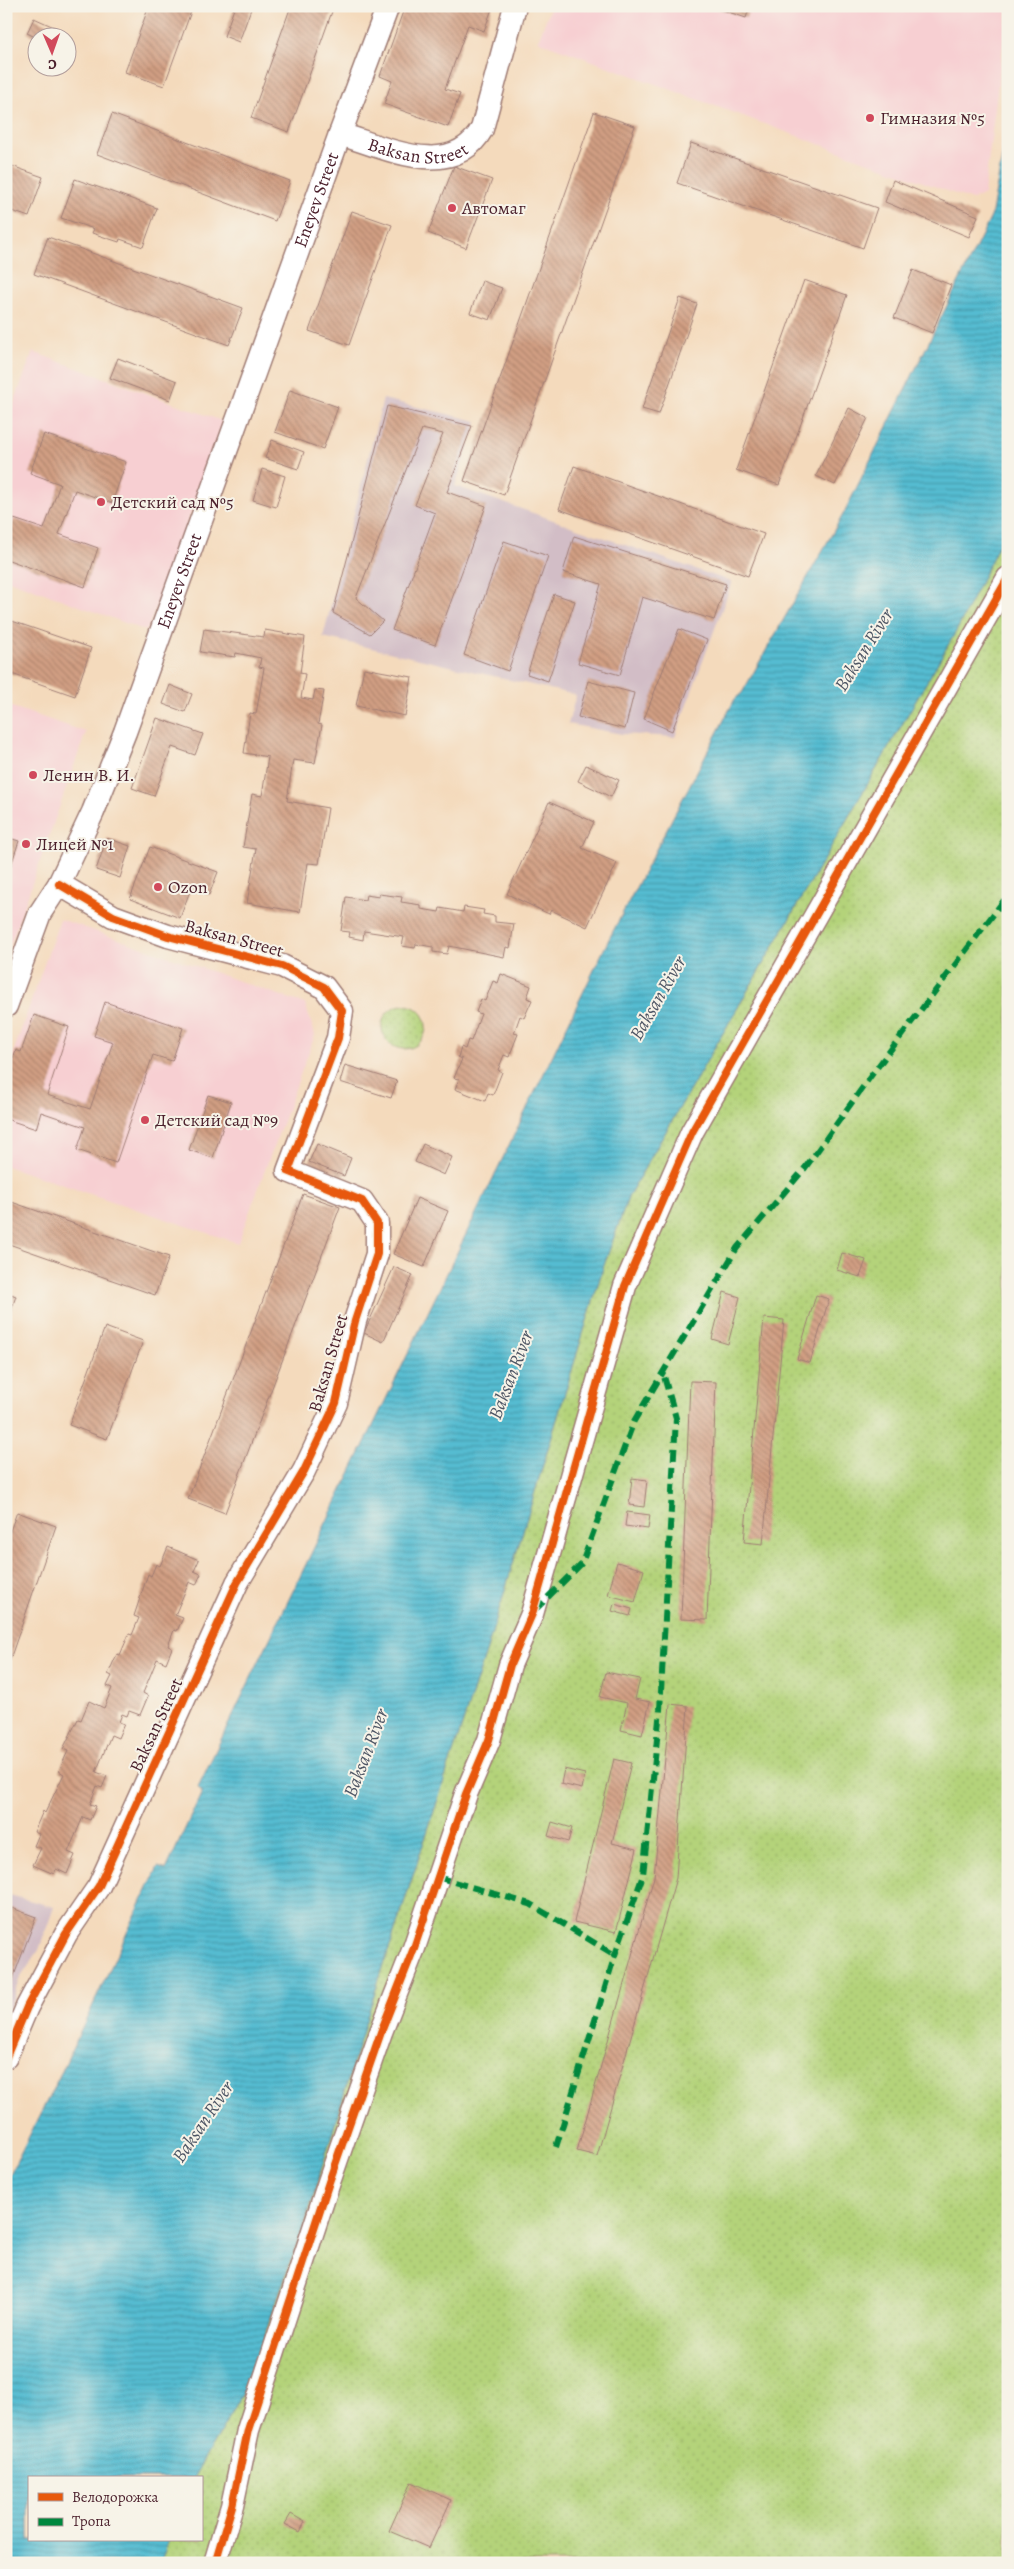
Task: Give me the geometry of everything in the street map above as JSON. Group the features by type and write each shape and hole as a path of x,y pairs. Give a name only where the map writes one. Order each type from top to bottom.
{"street":[{"name":"Eneyev Street","path":"6,1006 40,913 59,884 94,812 125,732 340,134 388,6"},
{"name":"Baksan Street","path":"340,134 425,159 461,152 475,140 482,129 515,6"},
{"path":"215,2563 232,2506 248,2430 329,2182 381,2032 414,1948 466,1794 489,1740 510,1665 532,1614 625,1286 692,1132 1008,578"},
{"name":"Baksan Street","path":"6,2057 27,2007 62,1942 99,1886 237,1584 304,1471 336,1404 356,1321 377,1254 377,1223 362,1201 288,1170 338,1038 342,1011 324,987 282,966 168,936 112,916 59,884"}],"shaded area":[{"name":"Гимназия №5","path":"551,6 1008,6 984,194 972,200 538,41"},
{"name":"Детский сад №5","path":"33,352 225,422 147,631 6,579 6,424"},
{"path":"383,399 477,421 455,486 732,582 675,737 622,734 568,724 576,695 323,637"},
{"name":"Лицей №1","path":"6,705 86,732 6,957"},
{"name":"Детский сад №9","path":"60,919 305,1004 315,1035 238,1243 6,1166 6,1073"},
{"path":"6,1894 54,1907 39,1950 19,1980 6,2019"}],"green space":[{"path":"1008,526 1008,2563 160,2563 168,2542 202,2542 202,2476 194,2476 252,2378 277,2299 305,2223 372,2001 487,1649 603,1268 629,1195 958,628"},
{"path":"404,1005 416,1009 422,1015 426,1027 422,1039 416,1045 404,1049 392,1045 386,1039 382,1027 386,1015 392,1009"}],"water":[{"name":"Baksan River","path":"1008,126 1008,526 958,628 629,1195 603,1268 487,1649 372,2001 305,2223 277,2299 252,2378 194,2476 28,2476 28,2542 168,2542 160,2563 6,2563 6,2182 61,2073 158,1867 166,1870 202,1792 198,1787 609,939 735,699 742,693 845,511 991,217"}],"building":[{"path":"149,6 193,6 164,86 125,72"},
{"path":"235,6 252,6 239,42 224,36"},
{"path":"291,6 334,6 289,132 251,118"},
{"path":"405,6 493,6 484,31 468,25 445,89 460,94 448,127 384,104 392,81 380,76"},
{"path":"711,6 750,6 746,18"},
{"path":"34,18 56,28 29,28"},
{"path":"594,112 635,126 504,495 464,481"},
{"path":"112,114 290,181 275,221 97,154"},
{"path":"691,143 877,208 863,248 677,183"},
{"path":"6,164 43,177 29,217 6,209"},
{"path":"454,166 492,180 466,248 428,233"},
{"path":"75,179 157,208 143,247 120,239 119,242 92,233 94,229 61,218"},
{"path":"893,180 978,216 969,237 885,202"},
{"path":"352,211 392,225 349,345 309,331"},
{"path":"48,237 243,308 229,345 34,274"},
{"path":"913,270 951,285 932,333 894,318"},
{"path":"804,280 847,295 779,485 736,470"},
{"path":"482,281 502,288 490,320 470,313"},
{"path":"680,298 697,304 659,414 642,409"},
{"path":"118,358 177,381 170,400 110,378"},
{"path":"290,390 338,407 323,449 275,432"},
{"path":"387,406 472,426 447,492 486,506 435,645 392,630 435,513 415,505 443,434 422,429 356,598 383,621 370,634 333,613"},
{"path":"849,408 868,418 835,485 816,476"},
{"path":"44,434 126,462 112,503 75,490 59,534 98,548 85,587 6,559 6,540 14,519 44,529 60,484 30,473"},
{"path":"272,440 304,452 298,469 265,458"},
{"path":"574,466 764,534 748,576 559,509"},
{"path":"262,469 285,476 276,507 253,500"},
{"path":"574,536 726,584 714,620 642,597 620,675 578,663 601,584 563,572"},
{"path":"504,541 548,556 508,671 464,655"},
{"path":"554,594 575,601 548,681 527,674"},
{"path":"6,619 91,648 75,696 6,672"},
{"path":"204,629 264,637 265,630 305,637 300,673 305,674 301,698 313,700 315,690 324,691 318,724 322,725 315,763 293,760 287,801 328,808 319,864 308,863 300,912 247,903 256,849 243,847 252,794 262,796 268,757 244,753 250,713 256,714 264,668 259,667 261,658 236,653 235,657 200,652"},
{"path":"679,629 707,640 672,731 644,719"},
{"path":"364,668 412,677 405,716 356,706"},
{"path":"588,681 634,693 625,729 578,717"},
{"path":"170,685 192,694 185,712 163,704"},
{"path":"157,718 203,734 195,755 172,747 154,796 132,788"},
{"path":"586,765 619,780 611,797 578,781"},
{"path":"549,802 594,822 582,848 617,863 587,927 551,910 549,914 507,894"},
{"path":"6,837 19,841 7,877 6,877"},
{"path":"107,838 130,846 120,878 96,870"},
{"path":"150,847 218,872 209,895 191,888 180,918 130,899"},
{"path":"379,894 402,897 401,902 421,905 421,909 439,912 440,908 463,912 464,907 484,910 483,914 495,916 495,922 514,924 510,948 506,947 504,957 449,946 447,954 433,952 433,947 416,944 415,948 402,946 404,937 364,931 363,940 349,937 350,932 341,931 346,897 365,900 366,895 379,897"},
{"path":"501,974 531,986 527,998 532,1000 524,1018 520,1016 514,1033 518,1034 509,1057 504,1055 498,1070 502,1072 493,1095 488,1093 485,1101 455,1089 459,1079 454,1078 462,1059 458,1057 461,1047 465,1049 468,1040 471,1041 481,1014 476,1012 481,999 485,1001 493,981 498,983"},
{"path":"105,1002 183,1028 172,1061 153,1055 116,1163 77,1150 85,1127 41,1112 36,1129 6,1119 6,1099 10,1087 6,1086 6,1077 16,1050 21,1052 34,1015 69,1027 47,1095 90,1109 113,1042 94,1036"},
{"path":"345,1065 397,1081 391,1098 340,1082"},
{"path":"208,1095 231,1102 213,1158 189,1150"},
{"path":"317,1144 351,1158 344,1176 309,1162"},
{"path":"423,1144 452,1157 444,1175 415,1162"},
{"path":"303,1194 340,1207 225,1513 188,1499"},
{"path":"417,1198 448,1211 424,1267 393,1254"},
{"path":"6,1200 169,1257 155,1295 6,1243"},
{"path":"842,1253 866,1260 860,1277 837,1270"},
{"path":"394,1267 413,1275 383,1342 364,1333"},
{"path":"6,1292 16,1296 7,1322 6,1322"},
{"path":"724,1292 740,1297 728,1344 712,1339"},
{"path":"816,1295 829,1299 810,1363 797,1359"},
{"path":"764,1318 784,1320 763,1544 744,1542"},
{"path":"105,1327 143,1341 107,1439 69,1425"},
{"path":"690,1381 716,1382 707,1620 681,1619"},
{"path":"632,1478 647,1480 644,1507 629,1505"},
{"path":"17,1512 56,1526 7,1668 6,1542"},
{"path":"627,1512 650,1515 648,1529 625,1526"},
{"path":"168,1547 199,1560 194,1571 201,1574 196,1585 189,1582 175,1615 183,1618 177,1631 174,1630 168,1646 172,1648 166,1663 157,1659 143,1693 148,1696 140,1715 129,1711 127,1716 122,1714 119,1722 124,1724 118,1738 111,1735 96,1772 107,1776 102,1788 97,1786 90,1804 96,1806 90,1820 83,1817 68,1852 75,1855 67,1874 56,1869 54,1874 33,1865 41,1848 34,1846 39,1834 34,1832 43,1811 45,1813 64,1774 59,1771 68,1751 63,1749 78,1719 81,1720 89,1701 104,1708 112,1688 107,1686 112,1676 108,1674 117,1654 120,1655 129,1634 132,1635 139,1618 134,1616 148,1574 151,1576 156,1564 160,1566"},
{"path":"617,1562 644,1570 635,1602 608,1595"},
{"path":"614,1604 632,1609 630,1616 612,1611"},
{"path":"606,1672 640,1679 635,1699 650,1702 642,1735 621,1730 627,1703 600,1697"},
{"path":"670,1704 688,1706 676,1878 597,2156 577,2151 654,1877"},
{"path":"614,1759 631,1763 612,1843 637,1849 616,1932 574,1922"},
{"path":"564,1769 585,1774 582,1789 561,1784"},
{"path":"552,1822 572,1828 568,1842 548,1836"},
{"path":"12,1908 36,1917 6,1997 6,1924"},
{"path":"411,2482 451,2500 429,2548 389,2531"},
{"path":"291,2514 305,2522 300,2532 285,2524"}],"marked path":[{"path":"535,1610 582,1563 634,1421 737,1248 805,1168 873,1073 1008,895"},
{"path":"556,2147 615,1955 643,1875 660,1710 676,1418 663,1373"},
{"path":"437,1877 530,1904 615,1955"}],"cycle path":[{"path":"215,2563 232,2506 248,2430 329,2182 381,2032 414,1948 466,1794 489,1740 510,1665 532,1614 625,1286 692,1132 1008,578"},
{"path":"6,2057 27,2007 66,1934 99,1886 237,1583 304,1471 336,1403 355,1321 377,1254 377,1223 362,1201 288,1171 338,1038 342,1011 324,987 282,966 168,936 113,916 59,884"}],"place":[{"name":"Гимназия №5","path":"870,118"},
{"name":"Автомаг","path":"452,208"},
{"name":"Детский сад №5","path":"101,502"},
{"name":"Ленин В. И.","path":"33,775"},
{"name":"Лицей №1","path":"26,844"},
{"name":"Ozon","path":"158,887"},
{"name":"Детский сад №9","path":"145,1120"}]}
